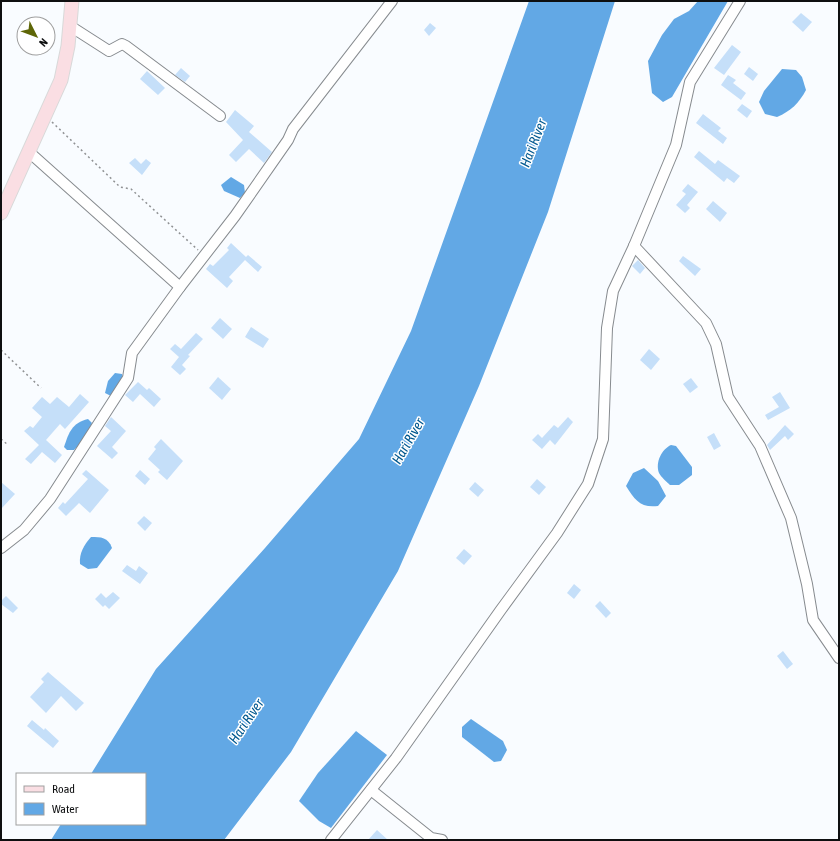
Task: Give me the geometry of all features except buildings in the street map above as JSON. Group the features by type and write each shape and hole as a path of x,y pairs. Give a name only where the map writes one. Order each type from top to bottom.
{"main road":[{"path":"1,213 61,80 70,26 72,1"}],"street":[{"path":"1,548 24,530 50,499 128,378 132,353 265,174 288,140 293,129 392,1"},
{"path":"331,840 396,758 500,611 558,533 588,484 603,439 607,328 613,291 634,246 676,145 690,82 740,1"},
{"path":"70,26 109,51 122,44 126,46 220,116"},
{"path":"29,152 180,287"},
{"path":"634,246 706,322 716,344 728,397 760,446 791,518 807,584 813,620 839,658"},
{"path":"371,790 431,838 442,840"}],"path":[{"path":"45,115 120,187 131,189 204,256"},
{"path":"1,350 41,388"},
{"path":"1,439 8,445"}],"water":[{"name":"Hari River","path":"529,1 615,1 548,212 479,386 398,571 291,752 224,840 51,840 60,825 146,825 146,773 92,773 156,669 265,548 359,439 411,331"},
{"path":"698,1 728,1 672,97 663,102 652,93 648,61 662,35 674,19 689,11"},
{"path":"782,69 796,70 802,77 806,90 794,106 777,117 765,114 759,102 764,91"},
{"path":"231,177 244,185 245,193 240,198 224,191 221,185"},
{"path":"115,373 122,374 123,377 111,396 105,393 108,381"},
{"path":"88,419 92,423 85,439 74,450 67,450 64,447 72,429 78,423"},
{"path":"671,445 676,446 692,467 692,475 679,485 670,485 660,475 658,469 660,456"},
{"path":"644,468 658,481 666,496 658,506 647,506 642,504 635,499 626,486 633,473"},
{"path":"91,537 104,538 112,548 97,568 88,569 80,564 80,556 82,549"},
{"path":"471,719 503,741 507,750 501,761 494,762 462,737 462,727"},
{"path":"356,731 387,755 331,828 319,821 299,801 318,773"}]}
